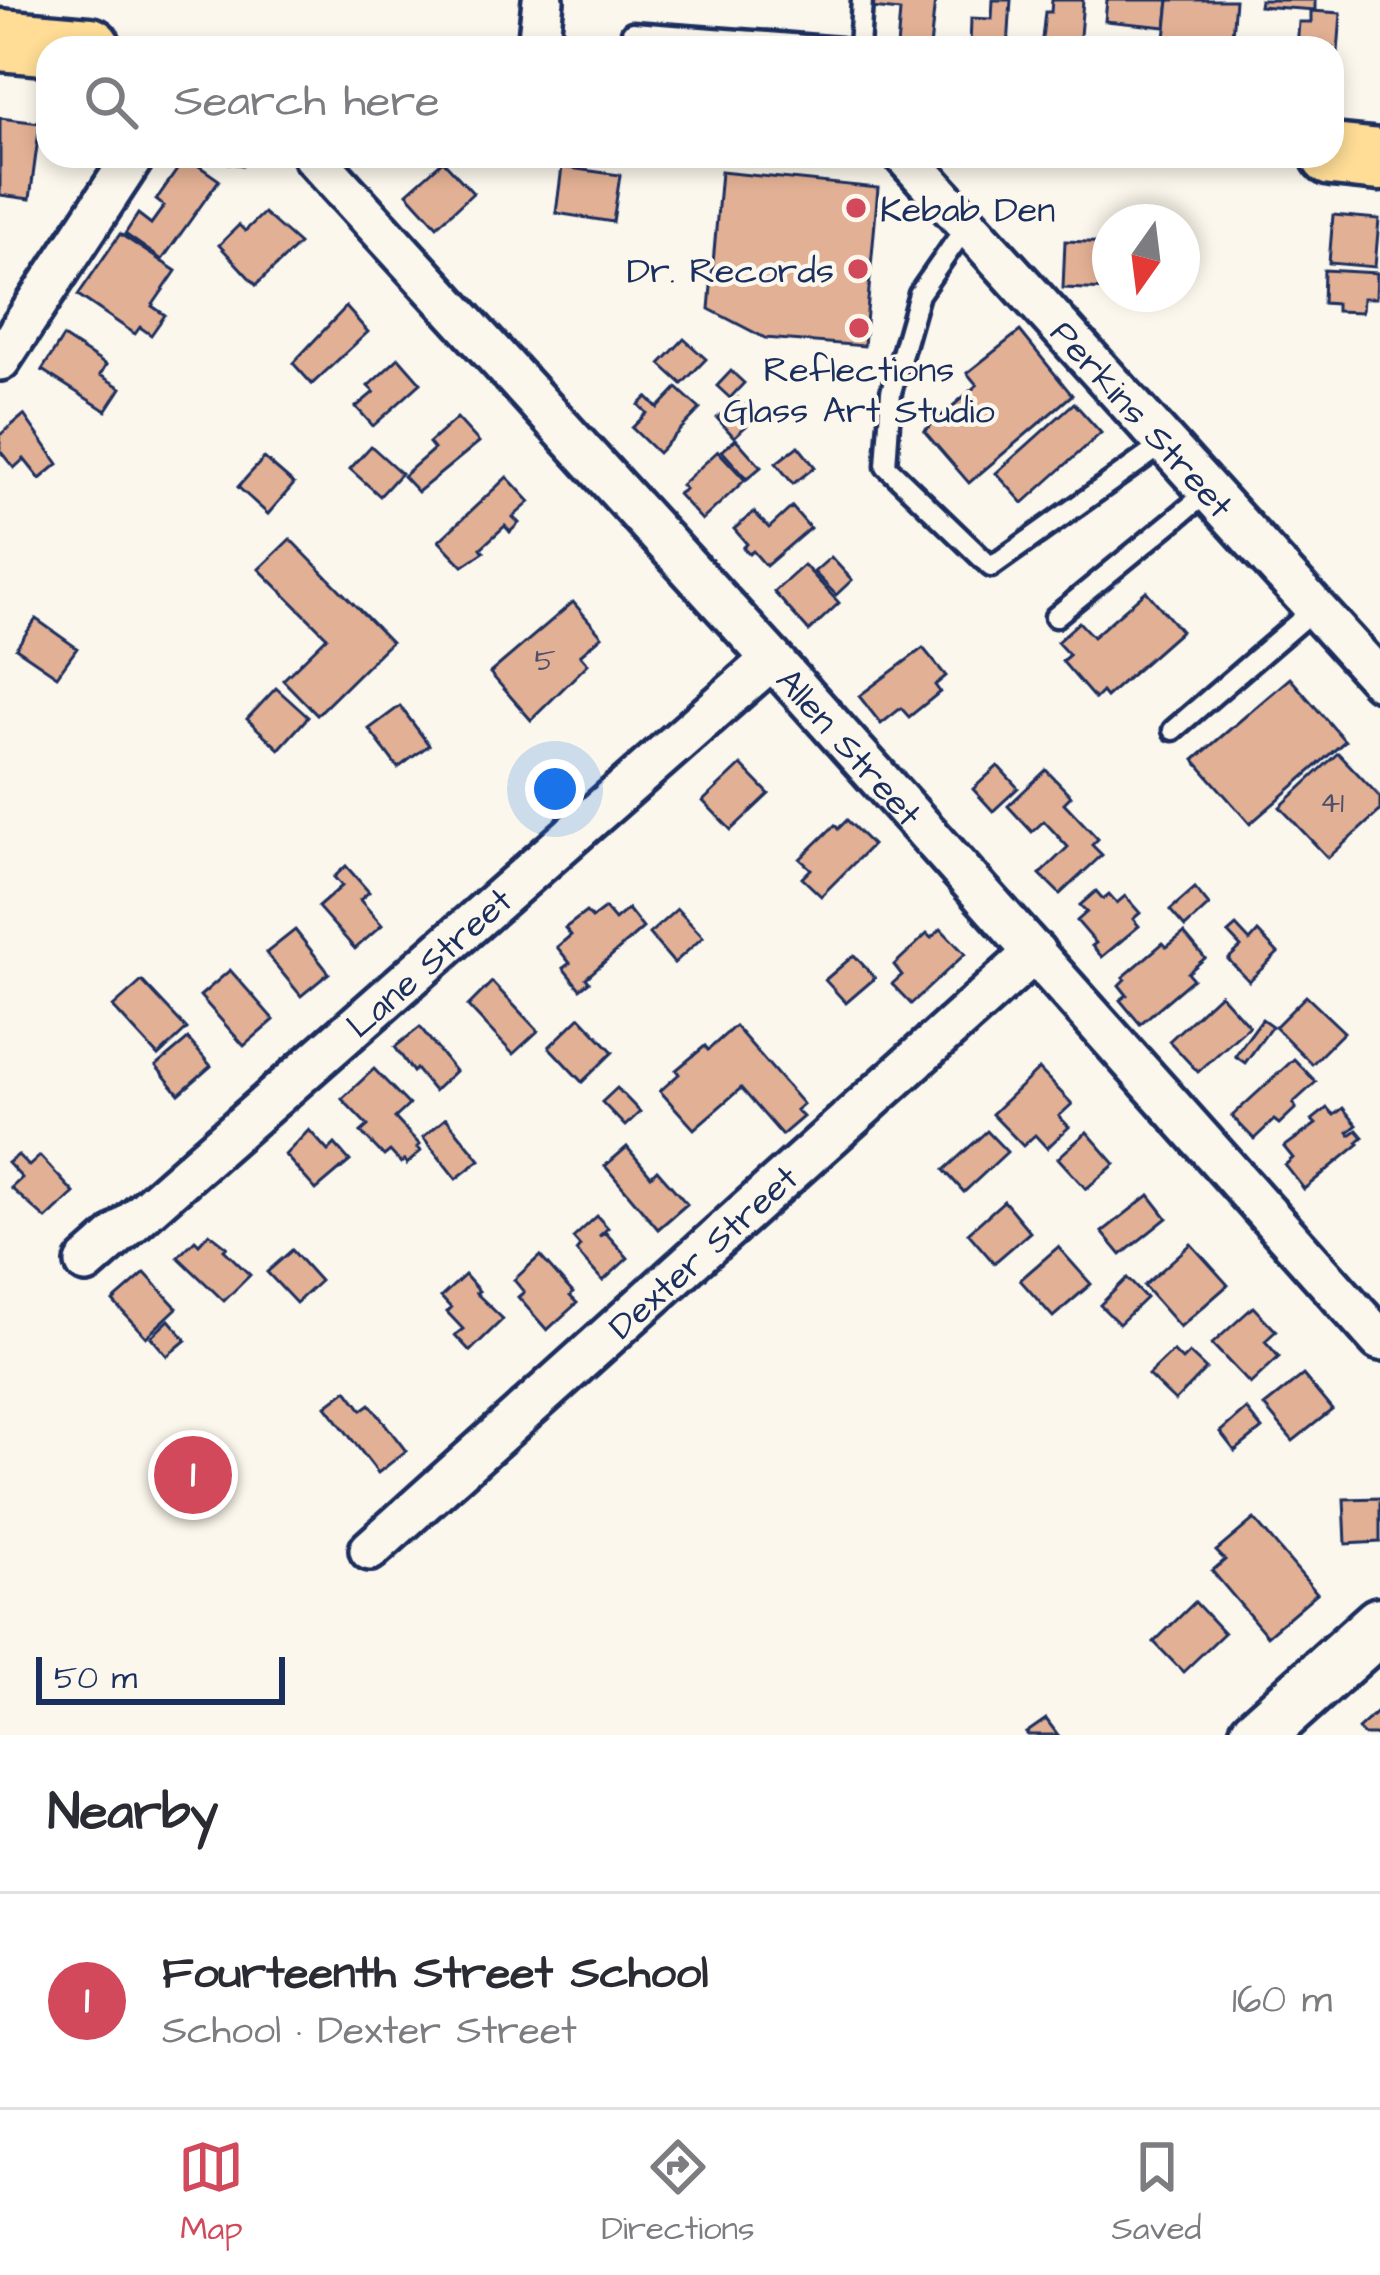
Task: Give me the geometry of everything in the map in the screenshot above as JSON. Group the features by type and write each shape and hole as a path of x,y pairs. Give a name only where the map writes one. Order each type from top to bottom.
{"main road":[{"path":"0,40 36,43"},
{"path":"1344,156 1380,160"}],"street":[{"path":"539,36 543,0"},
{"path":"0,360 126,168"},
{"name":"Allen Street","path":"333,168 1380,1340"},
{"name":"Perkins Street","path":"915,168 1380,680"},
{"name":"Lane Street","path":"86,1262 772,659"},
{"name":"Dexter Street","path":"370,1550 1035,952"},
{"path":"1257,1735 1380,1624"}],"lane":[{"path":"860,36 862,0"},
{"path":"632,36 632,32 674,36"},
{"path":"968,225 919,294 891,392 886,466 991,567 1165,443"},
{"path":"1055,617 1209,491"},
{"path":"1173,730 1316,608"}],"building":[{"path":"872,0 935,0 931,36 898,36 900,11 871,8"},
{"path":"993,0 1011,0 1009,36 970,36 971,18 992,19"},
{"path":"1052,0 1083,0 1080,36 1042,36 1045,12 1051,12"},
{"path":"1107,0 1169,0 1166,27 1105,21"},
{"path":"1169,0 1235,0 1232,36 1165,36"},
{"path":"1260,0 1315,0 1315,10 1259,6"},
{"path":"1311,11 1341,13 1339,36 1298,36 1299,22 1311,22"},
{"path":"0,118 36,122 30,199 0,195"},
{"path":"178,168 202,168 219,180 162,260 125,234 138,214 151,224 164,206 156,200"},
{"path":"435,168 450,168 473,193 437,226 407,193"},
{"path":"562,168 620,175 613,222 556,213"},
{"path":"721,172 878,188 864,346 765,338 709,309"},
{"path":"264,213 299,244 256,285 219,245 239,225 245,231"},
{"path":"1333,215 1379,219 1375,267 1329,263"},
{"path":"120,234 176,271 152,306 165,315 151,335 140,327 135,334 78,295"},
{"path":"1065,241 1092,242 1092,289 1063,288"},
{"path":"1324,270 1377,273 1376,298 1363,298 1362,312 1336,311 1336,304 1323,303"},
{"path":"346,307 368,332 312,384 293,363"},
{"path":"1020,331 1072,395 969,483 924,431 977,385 967,373"},
{"path":"63,337 106,365 100,375 121,388 106,411 42,370"},
{"path":"684,339 706,359 682,384 660,364"},
{"path":"399,358 421,383 373,426 356,407 374,392 368,386"},
{"path":"731,371 744,383 730,398 717,386"},
{"path":"677,388 700,409 658,453 632,428 647,413 639,405 647,397 658,408"},
{"path":"738,398 756,417 734,437 717,418"},
{"path":"1074,403 1101,433 1023,503 996,473"},
{"path":"24,415 58,464 40,479 24,459 14,468 0,451 0,435"},
{"path":"457,418 479,442 418,492 403,476 434,449 429,443"},
{"path":"736,439 761,467 747,479 722,451"},
{"path":"371,446 401,473 380,496 350,469"},
{"path":"798,446 815,467 793,484 776,463"},
{"path":"718,451 745,480 702,520 678,494 685,489 681,485"},
{"path":"264,458 294,484 268,514 238,487"},
{"path":"507,477 530,502 513,517 519,523 510,532 505,526 481,548 484,552 463,566 439,541"},
{"path":"792,507 810,528 766,566 753,551 749,554 743,548 747,544 734,529 754,512 769,528"},
{"path":"290,539 391,642 317,715 283,680 327,637 259,569"},
{"path":"831,557 852,580 836,595 814,572"},
{"path":"804,565 839,603 809,631 774,592"},
{"path":"1146,591 1181,631 1106,697 1102,692 1095,699 1062,661 1069,655 1057,642 1079,622 1093,637"},
{"path":"573,602 602,636 580,655 588,664 531,720 490,673"},
{"path":"36,619 77,648 57,676 16,648"},
{"path":"923,648 946,676 935,685 940,692 909,717 901,708 881,724 859,696"},
{"path":"1290,678 1345,741 1250,824 1194,760"},
{"path":"276,688 308,717 279,749 247,719"},
{"path":"400,706 429,745 398,768 369,729"},
{"path":"1338,753 1380,797 1380,811 1328,858 1280,807"},
{"path":"741,765 769,794 731,830 703,801"},
{"path":"998,766 1018,788 993,811 973,789"},
{"path":"1046,770 1071,796 1064,803 1098,839 1092,845 1102,855 1060,894 1040,874 1068,847 1044,821 1032,832 1008,806"},
{"path":"847,820 872,845 821,896 802,878 811,869 800,859 835,825 838,829"},
{"path":"346,866 369,892 360,900 382,925 355,949 318,907 342,886 334,877"},
{"path":"1195,888 1209,905 1185,927 1170,910"},
{"path":"1096,891 1103,899 1109,894 1117,903 1125,896 1140,913 1133,919 1139,926 1102,957 1077,921 1087,912 1080,905"},
{"path":"605,908 615,920 628,909 643,928 586,978 589,982 580,989 563,968 570,963 557,947 571,935 565,928 586,912 592,918"},
{"path":"677,909 703,937 674,963 649,934"},
{"path":"1236,926 1250,941 1258,932 1278,953 1249,981 1228,959 1241,947 1228,933"},
{"path":"941,929 965,954 911,1004 892,984 902,975 894,965 927,934 931,938"},
{"path":"295,930 329,973 301,996 266,953"},
{"path":"1184,933 1205,958 1188,973 1193,979 1140,1024 1120,1000 1127,995 1119,985 1163,943 1167,947"},
{"path":"854,955 875,978 846,1003 825,980"},
{"path":"230,970 274,1020 244,1046 200,996"},
{"path":"142,981 187,1029 158,1056 113,1007"},
{"path":"492,982 538,1031 513,1054 468,1006"},
{"path":"1220,994 1249,1026 1198,1072 1169,1041"},
{"path":"1306,996 1344,1032 1312,1064 1275,1027"},
{"path":"580,1017 613,1052 582,1082 549,1047"},
{"path":"1262,1019 1272,1026 1245,1063 1235,1056"},
{"path":"735,1026 803,1104 796,1110 803,1117 782,1135 741,1088 694,1129 660,1091 679,1074 676,1070"},
{"path":"420,1027 455,1071 434,1091 395,1047"},
{"path":"188,1039 211,1066 179,1094 156,1066"},
{"path":"1294,1059 1316,1082 1279,1124 1274,1120 1254,1139 1232,1116"},
{"path":"374,1069 409,1105 395,1118 421,1151 407,1164 390,1151 384,1156 361,1132 368,1126 342,1099"},
{"path":"1039,1069 1072,1104 1059,1116 1069,1127 1047,1148 1035,1135 1023,1146 992,1114"},
{"path":"617,1088 640,1112 625,1126 602,1102"},
{"path":"1327,1108 1334,1115 1343,1108 1357,1125 1350,1135 1357,1130 1363,1137 1304,1189 1285,1165 1293,1158 1284,1147 1316,1124 1312,1120"},
{"path":"446,1118 480,1160 456,1179 423,1137"},
{"path":"309,1130 328,1151 335,1144 350,1161 316,1190 285,1155"},
{"path":"987,1131 1007,1152 964,1192 944,1170"},
{"path":"1087,1132 1115,1164 1086,1189 1058,1158"},
{"path":"627,1147 651,1176 657,1170 687,1204 658,1229 605,1166"},
{"path":"18,1155 29,1166 40,1156 74,1193 46,1219 11,1188 22,1178 8,1163"},
{"path":"1149,1195 1167,1218 1121,1255 1102,1232"},
{"path":"1004,1201 1030,1232 994,1263 968,1233"},
{"path":"597,1216 608,1228 599,1236 606,1233 628,1258 603,1281 576,1251 580,1246 573,1238"},
{"path":"209,1233 250,1275 224,1301 178,1257"},
{"path":"1191,1244 1228,1285 1180,1327 1144,1286"},
{"path":"1058,1247 1091,1284 1053,1317 1020,1280"},
{"path":"292,1250 320,1281 296,1303 267,1272"},
{"path":"540,1256 577,1303 547,1330 518,1297 524,1292 514,1280"},
{"path":"145,1273 177,1308 146,1337 113,1301"},
{"path":"465,1275 503,1319 470,1351 455,1335 463,1329 441,1297"},
{"path":"1127,1278 1146,1298 1119,1324 1100,1305"},
{"path":"1253,1307 1276,1331 1265,1341 1279,1357 1250,1384 1212,1344"},
{"path":"169,1320 186,1340 167,1356 151,1337"},
{"path":"1173,1351 1182,1360 1189,1353 1206,1369 1175,1401 1148,1375"},
{"path":"1303,1375 1332,1410 1293,1441 1264,1406"},
{"path":"347,1390 362,1410 370,1404 406,1451 378,1473 326,1406"},
{"path":"1246,1409 1262,1429 1235,1451 1220,1432"},
{"path":"1380,1498 1380,1542 1346,1544 1344,1499"},
{"path":"1254,1519 1317,1593 1267,1636 1212,1571 1225,1560 1216,1551"},
{"path":"1195,1602 1224,1633 1183,1672 1154,1642"},
{"path":"1380,1709 1380,1735 1364,1735 1358,1729"},
{"path":"1046,1719 1058,1735 1026,1733"}],"place":[{"name":"Kebab Den","path":"856,208"},
{"name":"Dr. Records","path":"858,269"},
{"name":"Reflections Glass Art Studio","path":"859,328"},
{"name":"Fourteenth Street School","path":"193,1475"}]}
